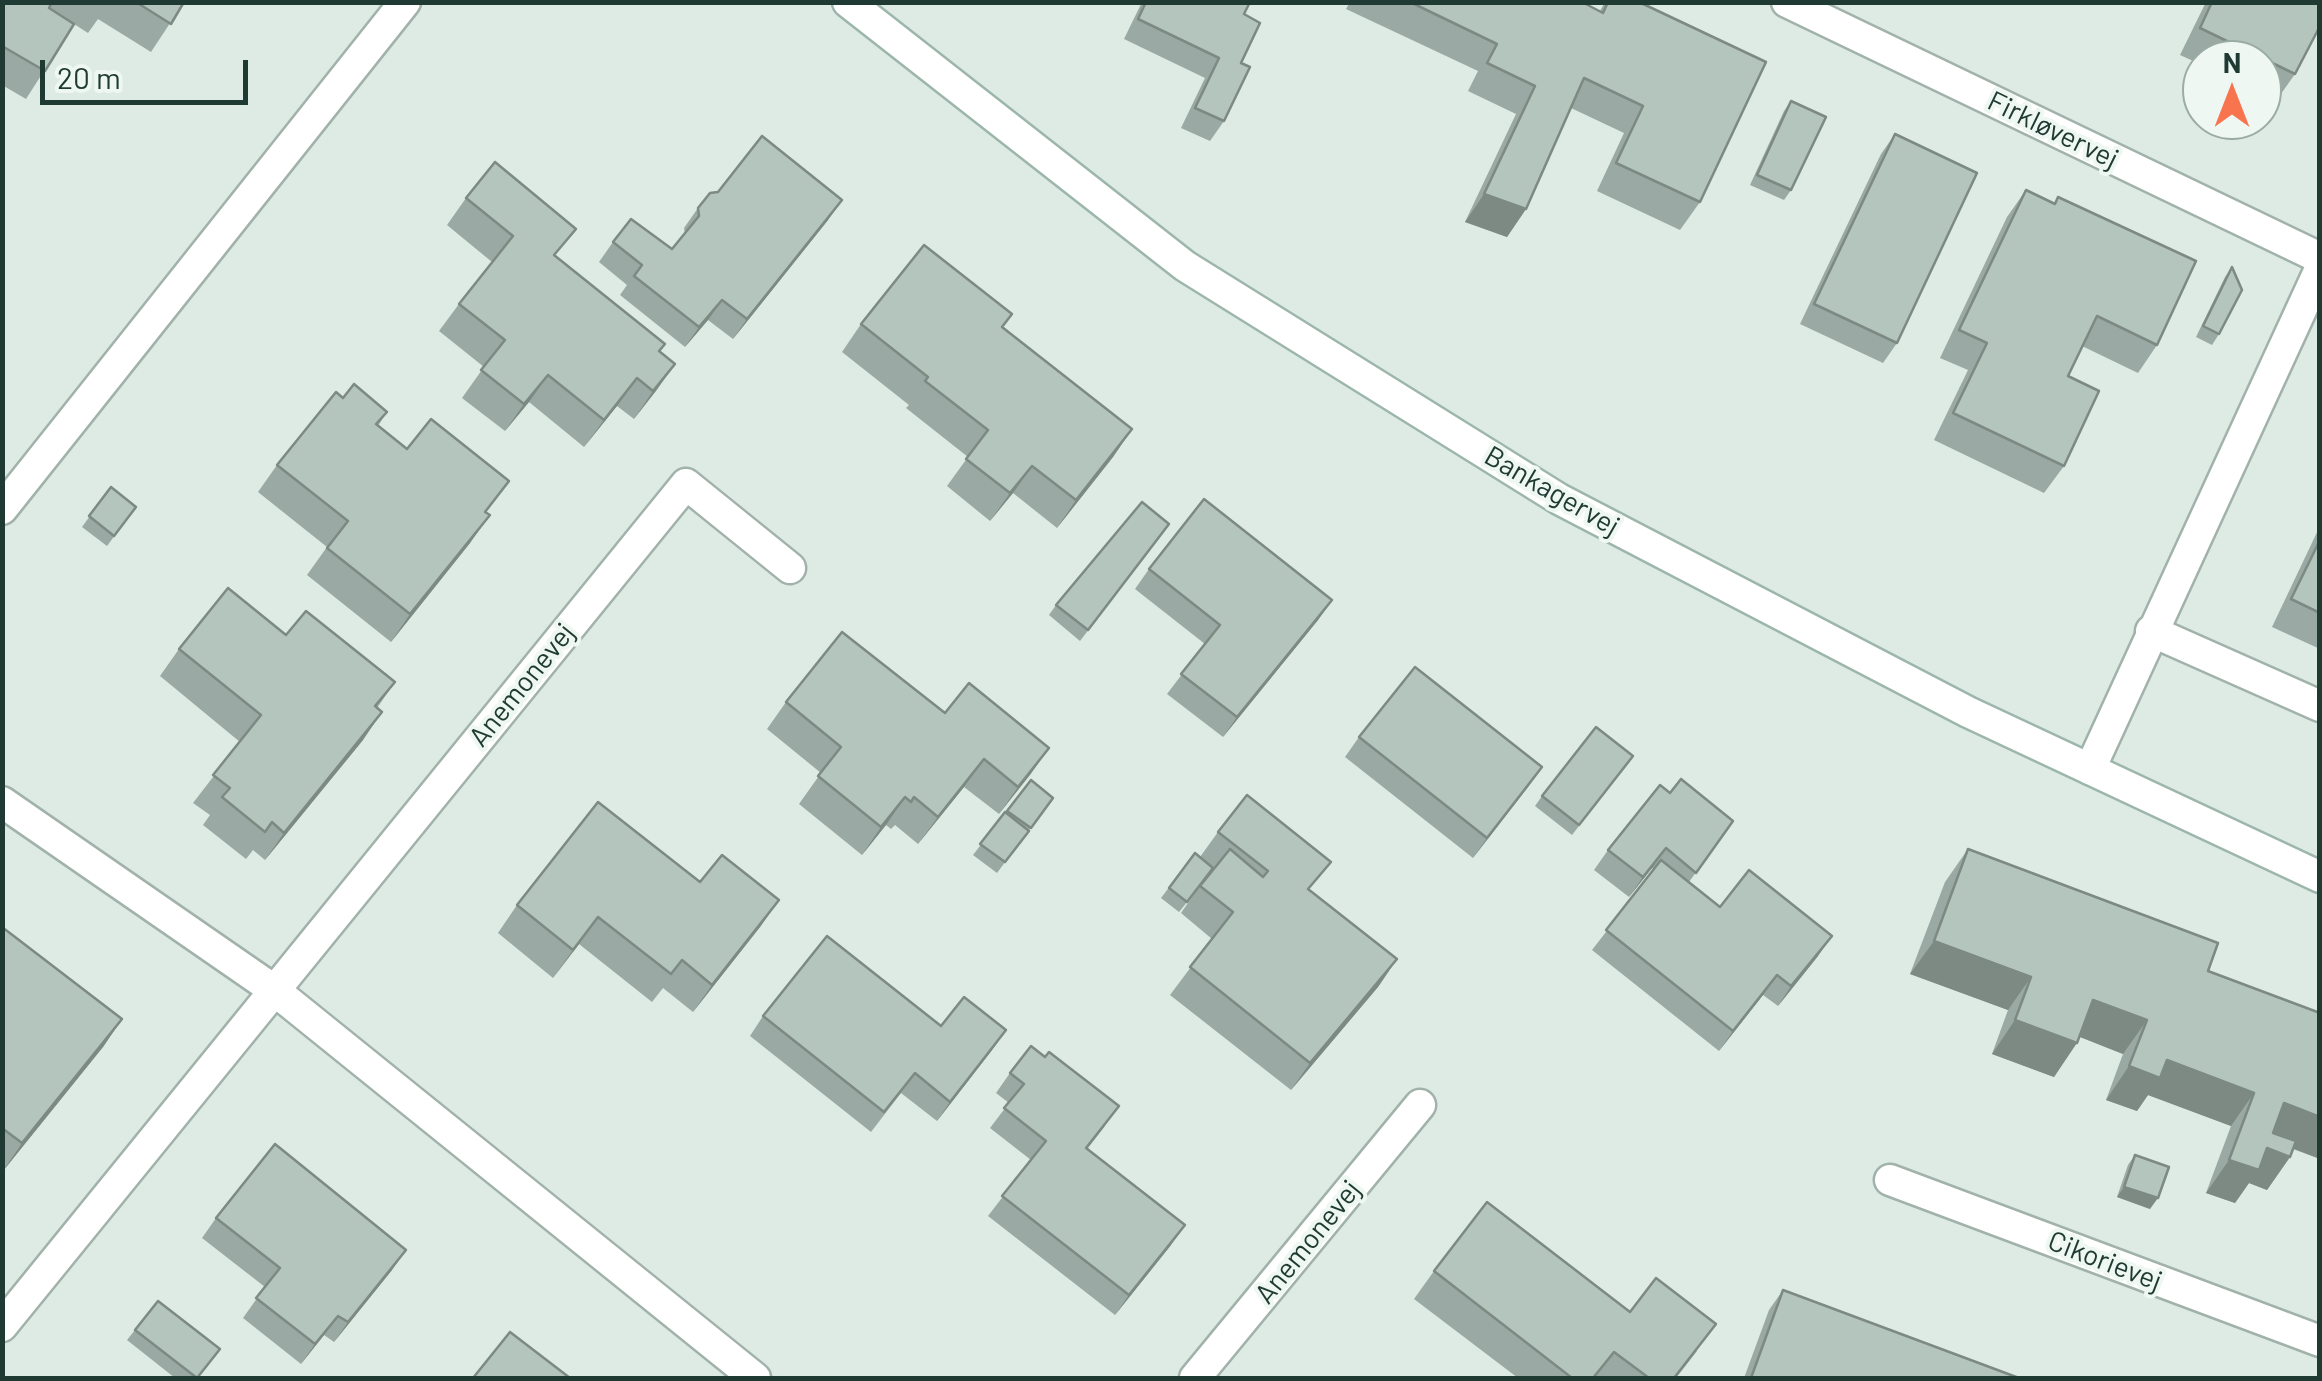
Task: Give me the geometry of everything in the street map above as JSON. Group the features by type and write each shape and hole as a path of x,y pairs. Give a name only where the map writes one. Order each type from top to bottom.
{"street":[{"path":"2,510 404,2"},
{"name":"Bankagervej","path":"848,2 1184,266 1542,489 1968,712 2320,878"},
{"name":"Firkløvervej","path":"1787,2 2320,258"},
{"path":"2090,770 2320,270"},
{"name":"Anemonevej","path":"2,1326 686,484 790,568"},
{"path":"2151,632 2320,706"},
{"path":"2,802 274,990 755,1378"},
{"name":"Anemonevej","path":"1195,1378 1420,1105"},
{"name":"Cikorievej","path":"1890,1180 2320,1341"}],"building":[{"path":"2,2 52,2 49,8 74,24 45,71 2,46"},
{"path":"136,2 184,2 171,24"},
{"path":"1146,2 1250,2 1244,14 1260,23 1241,63 1250,67 1224,121 1195,108 1219,58 1138,19"},
{"path":"1410,2 1582,2 1603,13 1608,2 1639,2 1766,62 1700,202 1616,163 1643,106 1584,78 1526,209 1484,194 1535,86 1487,63 1497,44"},
{"path":"2212,2 2320,2 2320,26 2295,74 2282,68 2282,40 2225,40 2200,28"},
{"path":"1791,101 1826,117 1791,190 1757,175"},
{"path":"1895,134 1977,173 1897,343 1814,304"},
{"path":"762,136 842,200 747,319 722,300 699,327 634,276 642,265 613,242 631,219 672,249 699,216 698,208 710,193 718,192"},
{"path":"495,162 576,229 554,255 665,344 659,351 675,364 653,391 637,378 604,420 548,375 524,404 481,370 505,340 459,304 513,236 466,198"},
{"path":"2026,190 2055,204 2058,197 2196,261 2157,345 2097,316 2068,376 2099,391 2064,466 1953,413 1987,343 1959,330"},
{"path":"924,245 1012,314 1002,327 1132,429 1076,500 1032,466 1010,493 966,459 988,430 861,324"},
{"path":"2232,267 2242,290 2219,334 2203,326"},
{"path":"354,384 387,412 376,424 407,449 431,419 509,481 485,512 490,515 410,614 327,548 348,521 277,465 336,392 343,398"},
{"path":"111,487 136,507 114,536 89,516"},
{"path":"1204,499 1332,600 1237,717 1181,674 1220,625 1149,569"},
{"path":"1142,502 1169,524 1088,630 1056,605"},
{"path":"2320,540 2320,613 2291,599"},
{"path":"228,588 286,635 306,611 395,682 375,706 382,712 284,833 272,822 265,832 222,797 230,788 213,775 261,715 179,649"},
{"path":"842,632 945,713 969,683 1049,748 1018,787 984,759 938,817 914,797 911,802 905,797 881,827 818,776 841,747 786,702"},
{"path":"1415,667 1542,767 1487,838 1359,737"},
{"path":"1596,727 1633,756 1579,825 1542,796"},
{"path":"1681,779 1733,821 1696,873 1666,848 1643,877 1608,850 1660,785 1670,793"},
{"path":"1031,780 1053,798 1031,828 1007,811"},
{"path":"1247,795 1331,862 1308,889 1397,959 1310,1063 1190,967 1233,912 1200,886 1230,849 1263,877 1268,871 1218,832"},
{"path":"598,802 700,882 722,855 779,900 712,985 682,960 671,974 598,917 573,950 517,905"},
{"path":"1005,812 1029,831 1005,862 980,844"},
{"path":"1968,849 2218,943 2208,971 2320,1013 2320,1117 2284,1103 2273,1133 2296,1141 2290,1157 2267,1148 2259,1170 2229,1160 2254,1093 2167,1060 2160,1078 2129,1066 2147,1020 2093,1000 2077,1043 2015,1020 2031,977 1934,941"},
{"path":"1195,853 1213,868 1187,902 1169,888"},
{"path":"1661,860 1720,907 1749,870 1832,936 1791,986 1777,975 1733,1031 1606,930"},
{"path":"2,927 122,1019 22,1143 2,1128"},
{"path":"827,936 941,1026 964,997 1006,1030 950,1102 915,1073 884,1112 763,1016"},
{"path":"1031,1046 1045,1057 1049,1052 1119,1106 1086,1148 1185,1225 1129,1295 1002,1196 1046,1141 1004,1108 1024,1084 1010,1073"},
{"path":"275,1144 406,1250 348,1322 338,1316 315,1344 256,1298 280,1268 216,1218"},
{"path":"2135,1155 2169,1167 2158,1198 2124,1187"},
{"path":"1487,1202 1630,1312 1656,1278 1716,1324 1674,1378 1649,1378 1614,1352 1593,1378 1572,1378 1434,1271"},
{"path":"1783,1290 2019,1378 1751,1378"},
{"path":"158,1301 220,1349 197,1378 135,1330"},
{"path":"510,1332 570,1378 473,1378"}]}
